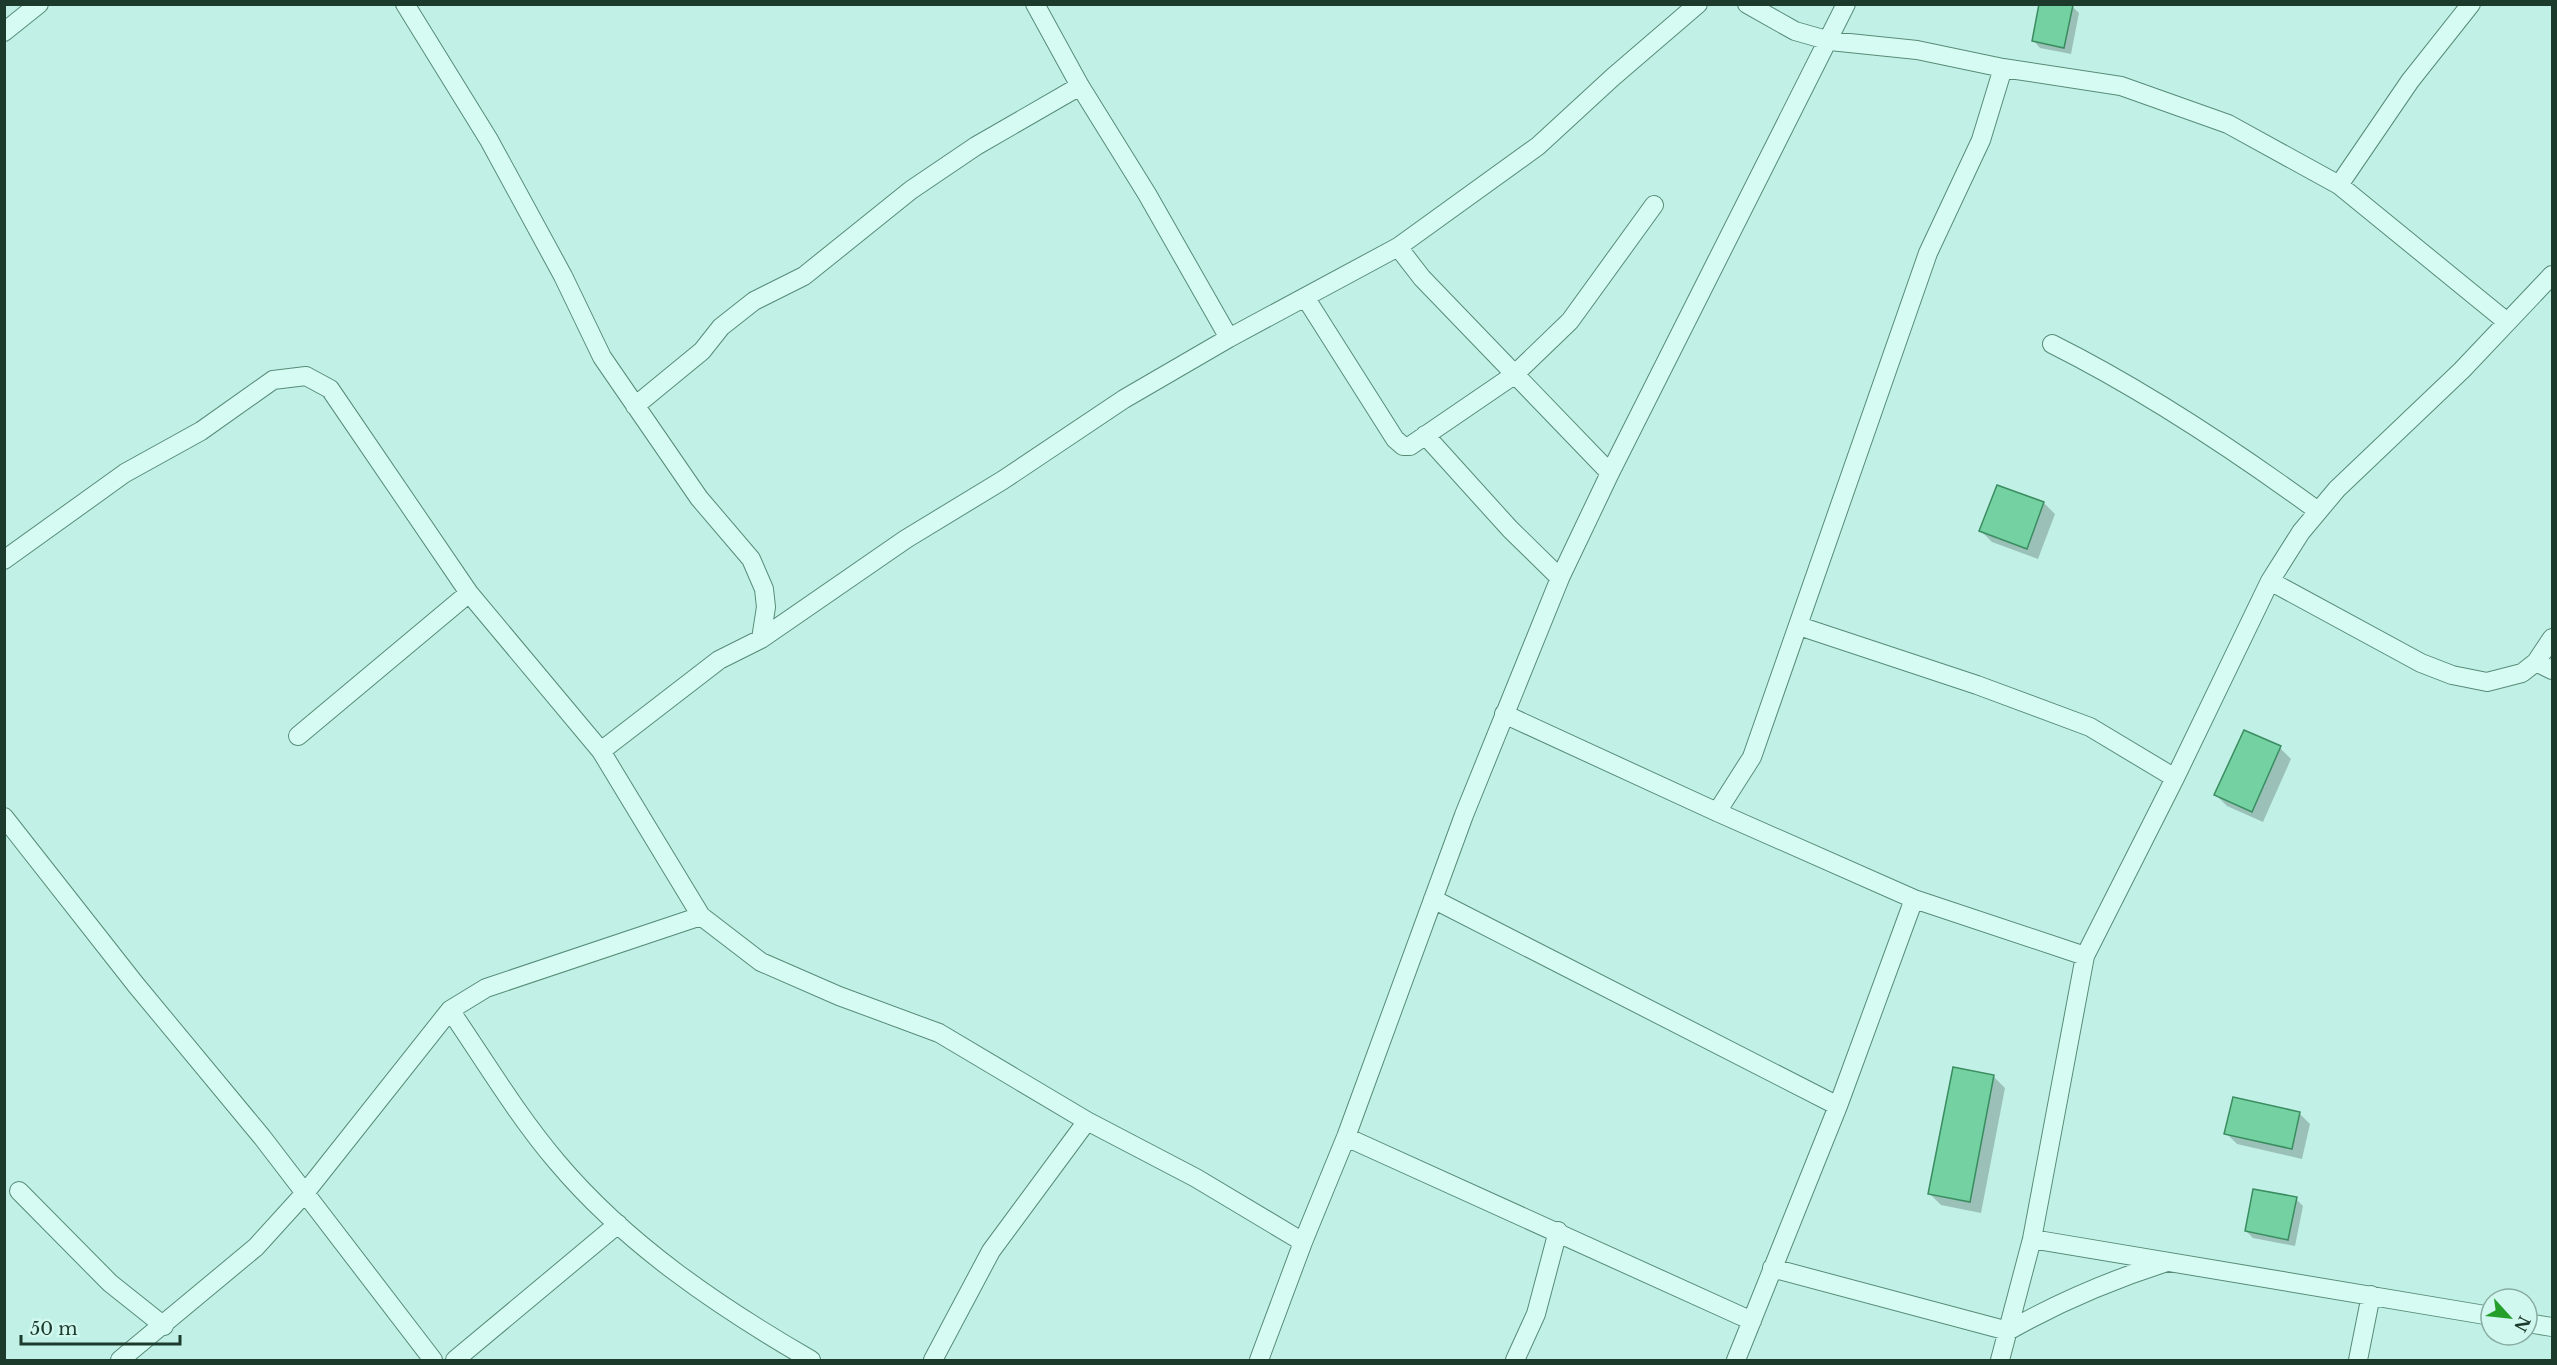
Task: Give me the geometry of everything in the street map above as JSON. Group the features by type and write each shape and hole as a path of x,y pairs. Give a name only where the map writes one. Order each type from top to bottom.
{"street":[{"path":"4,32 39,4"},
{"path":"405,4 489,140 563,276 602,357 699,498 751,559 764,589 766,607 761,639"},
{"path":"1035,4 1080,86 1147,194 1228,338"},
{"path":"601,751 719,660 761,639 906,539 1003,480 1124,399 1228,338 1398,247 1538,146 1698,4"},
{"path":"1747,4 1795,31 1830,41 1917,50 2003,68 2121,86 2229,124 2339,185 2507,322"},
{"path":"1259,1360 1303,1242 1346,1137 1432,899 1560,578 1610,473 1830,41 1846,4"},
{"path":"2339,185 2410,81 2471,4"},
{"path":"1717,812 1752,757 1928,253 1981,140 2003,68"},
{"path":"635,406 702,351 721,327 754,301 804,276 911,190 975,146 1080,86"},
{"path":"1305,297 1395,439 1403,446 1410,446 1514,375 1570,321 1654,205"},
{"path":"1398,247 1422,278 1610,473"},
{"path":"2000,1360 2032,1239 2085,956 2175,778 2270,581 2301,532 2337,489 2462,370 2553,275"},
{"path":"2052,344 2108,372 2165,406 2235,451 2318,511"},
{"path":"4,560 125,473 201,431 273,380 306,376 330,389 470,593 601,751 701,916 761,962 839,996 939,1032 1087,1121 1196,1178 1303,1242"},
{"path":"1425,435 1510,529 1560,578"},
{"path":"2270,581 2421,663 2452,675 2487,682 2522,673 2536,662 2553,638"},
{"path":"298,736 470,593"},
{"path":"1799,626 1977,685 2090,727 2175,778"},
{"path":"2536,662 2553,670"},
{"path":"1504,714 1717,812 1914,898 2085,956"},
{"path":"7,826 306,1193 433,1360"},
{"path":"1736,1360 1838,1106 1914,898"},
{"path":"1432,899 1838,1106"},
{"path":"120,1360 164,1326 256,1247 306,1193 450,1010 486,988 701,916"},
{"path":"450,1010 522,1117 557,1163 618,1224 711,1299 811,1360"},
{"path":"933,1360 991,1251 1087,1121"},
{"path":"1346,1137 1558,1231 1752,1321"},
{"path":"19,1191 110,1283 164,1326"},
{"path":"456,1360 618,1224"},
{"path":"1515,1360 1536,1314 1558,1231"},
{"path":"2032,1239 2170,1260 2479,1314"},
{"path":"1772,1268 2008,1331 2050,1307 2107,1281 2170,1260"},
{"path":"2358,1360 2371,1295"}],"building":[{"path":"2039,4 2073,5 2064,48 2032,41"},
{"path":"1997,485 2044,502 2027,549 1979,531"},
{"path":"2244,730 2281,746 2252,812 2214,795"},
{"path":"1953,1067 1994,1075 1970,1202 1928,1194"},
{"path":"2233,1097 2300,1112 2292,1149 2224,1134"},
{"path":"2253,1189 2297,1197 2288,1240 2245,1231"}]}
